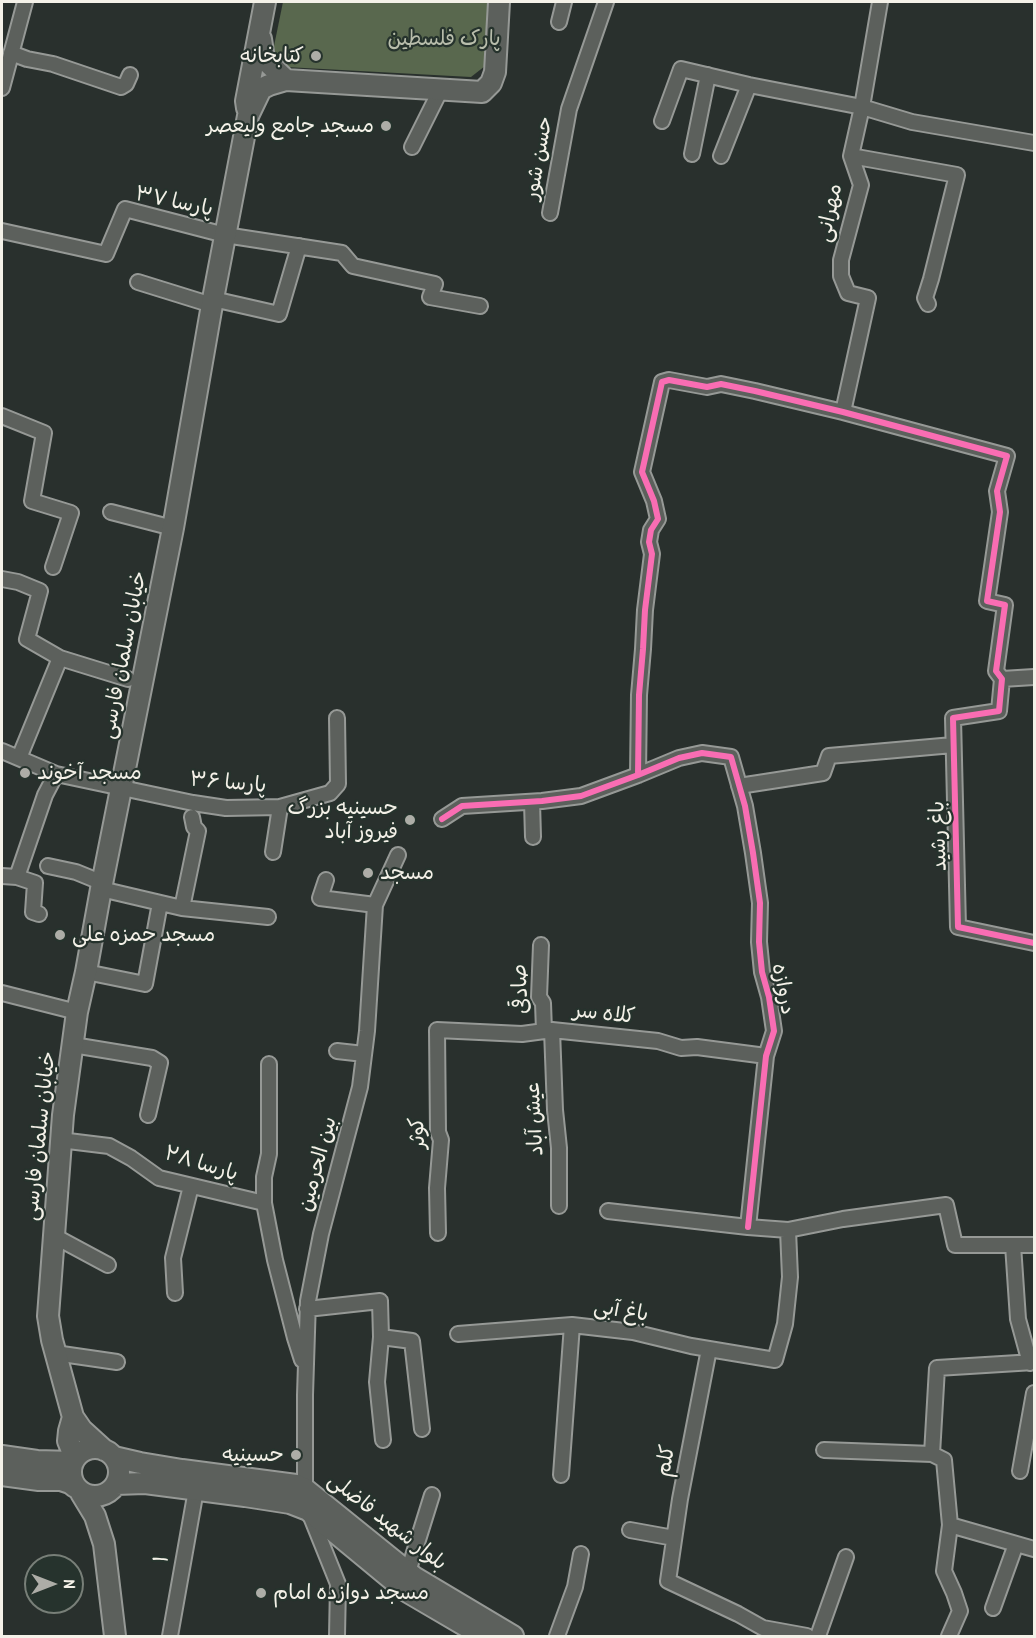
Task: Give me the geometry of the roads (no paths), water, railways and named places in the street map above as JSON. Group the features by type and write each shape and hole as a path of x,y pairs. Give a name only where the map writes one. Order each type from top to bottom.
{"main road":[{"path":"248,116 246,101 265,2"},
{"path":"248,116 261,89 286,80 482,92 491,83 495,72 498,3"},
{"path":"260,32 264,59 286,80"},
{"name":"خیابان سلمان فارسی","path":"109,1454 82,1430 73,1417 55,1353 48,1316 60,1140 77,1012 173,528 248,116"},
{"name":"خیابان سلمان فارسی","path":"73,1417 68,1441 74,1460"},
{"path":"104,1545 119,1470 109,1454 96,1448 81,1452 74,1460 71,1475 95,1516 104,1545 115,1636"},
{"name":"بلوار شهید فاضلی","path":"109,1454 140,1464 296,1485 305,1489 378,1558 405,1591 469,1633"},
{"path":"2,1456 37,1461 74,1460"},
{"path":"2,1475 39,1480 61,1480 70,1483 89,1496 97,1497 104,1495 114,1487"},
{"name":"بلوار شهید فاضلی","path":"114,1487 145,1483 290,1503 308,1510 378,1558 408,1572 513,1636"}],"street":[{"path":"2,88 25,2"},
{"path":"559,22 564,2"},
{"name":"حسن شور","path":"550,213 569,109 606,2"},
{"name":"مهرانی","path":"843,412 868,298 848,293 840,276 840,260 861,185 851,156 880,2"},
{"path":"11,53 53,64 121,87 126,84 130,75"},
{"path":"662,121 681,69 862,107 912,122 1035,142"},
{"path":"692,154 708,75"},
{"path":"722,156 749,85"},
{"path":"412,147 441,89"},
{"path":"851,156 957,175 925,298 928,304"},
{"name":"پارسا ۳۷","path":"2,231 106,254 125,209 225,235"},
{"path":"225,235 342,253 353,266 435,284 430,297 480,306"},
{"path":"138,282 213,302 279,315 299,246"},
{"path":"442,819 462,807 581,796 638,776 639,695 645,610 652,554 649,542 651,530 658,519 654,501 642,472 662,382 669,380 707,387 721,384 843,412 1007,456 997,491 1000,512 987,601 1005,605 996,671 1002,679 1035,677"},
{"path":"2,416 44,433 32,501 71,513 53,567"},
{"path":"111,512 173,528"},
{"path":"2,579 18,582 40,591 27,639 60,658 128,679"},
{"path":"19,758 60,658"},
{"name":"باغ رشید","path":"1002,679 999,711 953,718 958,927 1035,943"},
{"name":"پارسا ۳۶","path":"2,751 56,774 193,803 226,808 280,807 330,793 338,784 337,717"},
{"path":"739,786 823,773 829,756 953,745"},
{"name":"دروازه","path":"638,776 679,758 702,753 731,757 745,807 760,903 759,942 762,972 769,997 774,1031 766,1056 748,1227"},
{"path":"17,877 45,795 56,774"},
{"path":"532,802 533,837"},
{"path":"273,852 280,807"},
{"path":"182,908 198,831 194,827 192,817"},
{"name":"بین الحرمین","path":"305,1489 307,1309 321,1234 360,1086 367,1031 375,905 398,855"},
{"path":"48,866 76,872 102,886 160,903 182,908 268,917"},
{"path":"2,876 17,877 35,883 33,912 39,914"},
{"path":"326,880 320,898 375,905"},
{"path":"86,972 145,984 160,903"},
{"name":"صادقی","path":"541,945 538,997 543,1003 548,1030"},
{"path":"2,993 77,1012"},
{"name":"کلاه سر","path":"437,1030 522,1034 548,1030 658,1041 681,1048 697,1047 766,1056"},
{"name":"کوثر","path":"437,1030 438,1132 441,1140 437,1188 438,1233"},
{"name":"عیش آباد","path":"548,1030 559,1148 559,1206"},
{"path":"73,1045 152,1058 160,1063 148,1115"},
{"path":"337,1051 364,1054"},
{"path":"268,1064 269,1154 264,1177 264,1203 274,1260 306,1370"},
{"name":"پارسا ۲۸","path":"60,1140 109,1146 159,1178 264,1203"},
{"path":"175,1293 173,1258 191,1186"},
{"path":"608,1211 788,1230 843,1219 946,1204 955,1245 1035,1245"},
{"name":"باغ آبی","path":"458,1334 572,1325 633,1332 709,1349 775,1360 785,1324 790,1277 788,1230"},
{"path":"54,1236 108,1265"},
{"path":"932,1454 937,1368 1033,1362 1018,1319 1013,1245"},
{"path":"307,1309 380,1301 381,1337 377,1382 383,1440"},
{"path":"561,1475 572,1325"},
{"path":"381,1337 412,1341 422,1430"},
{"name":"کلم","path":"709,1349 668,1581 763,1628 807,1636"},
{"path":"55,1353 117,1362"},
{"path":"1020,1471 1035,1393"},
{"path":"824,1450 932,1454 944,1460 950,1525 944,1570 960,1611 949,1636"},
{"name":"۱","path":"170,1636 196,1490"},
{"path":"408,1572 432,1495"},
{"path":"308,1510 338,1584 337,1636"},
{"path":"950,1525 1035,1549"},
{"path":"630,1530 674,1538"},
{"path":"993,1608 1016,1544"},
{"path":"557,1636 575,1587 581,1554"},
{"path":"818,1636 846,1557"}],"place":[{"name":"کتابخانه","path":"316,56"},
{"name":"مسجد جامع ولیعصر","path":"386,126"},
{"name":"مسجد آخوند","path":"25,773"},
{"name":"حسینیه بزرگ فیروز آباد","path":"410,820"},
{"name":"مسجد","path":"368,873"},
{"name":"مسجد حمزه علی","path":"60,935"},
{"name":"حسینیه","path":"296,1455"},
{"name":"مسجد دوازده امام","path":"261,1593"}],"park label":[{"name":"پارک فلسطین","path":"444,39"}]}
